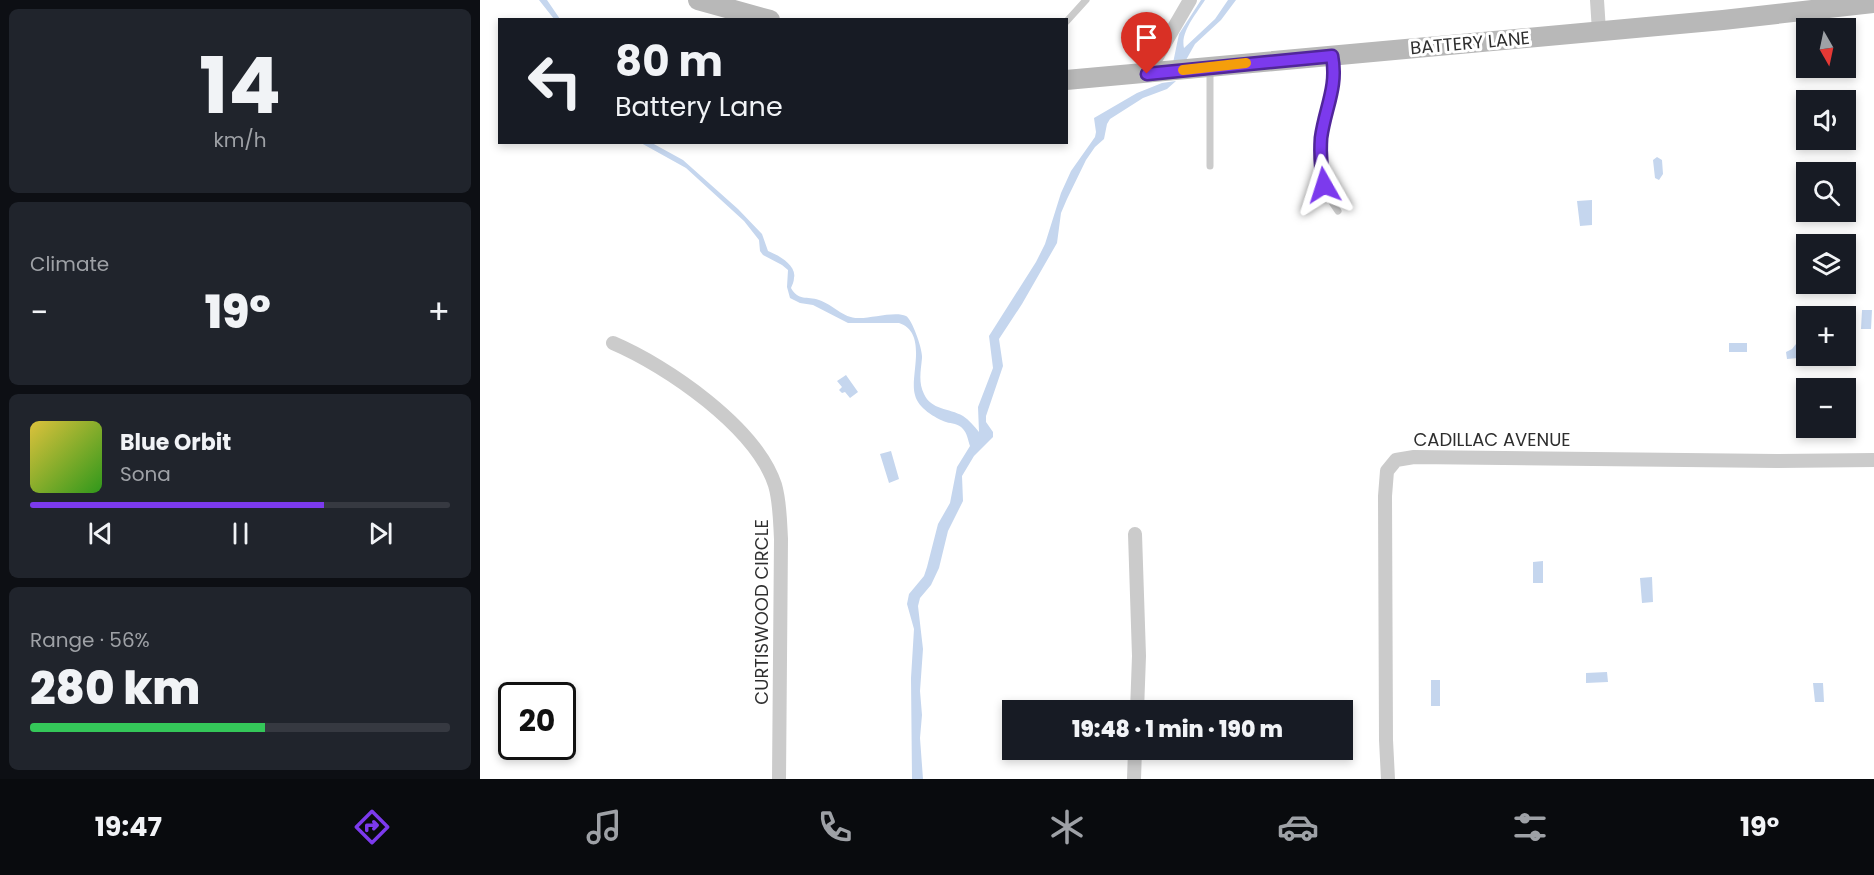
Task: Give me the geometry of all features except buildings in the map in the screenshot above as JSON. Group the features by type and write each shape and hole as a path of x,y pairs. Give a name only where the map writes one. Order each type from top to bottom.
{"main road":[{"path":"698,0 763,18"},
{"name":"BATTERY LANE","path":"1068,80 1801,12 1874,3"}],"street":[{"path":"1147,74 1190,0"},
{"path":"1597,0 1599,31"},
{"name":"CURTISWOOD CIRCLE","path":"614,343 651,362 732,421 756,449 775,486 781,539 779,779"},
{"name":"CADILLAC AVENUE","path":"1388,779 1386,489 1387,471 1396,460 1414,457 1874,460"},
{"path":"1135,534 1139,656 1137,700"},
{"path":"1134,779 1135,760"}],"lane":[{"path":"1068,19 1086,0"},
{"path":"1332,56 1335,70 1331,100 1321,138 1322,172 1328,197 1338,211"},
{"path":"1210,67 1210,166"}],"water":[{"path":"539,0 547,0 559,18 553,18"},
{"path":"1201,0 1205,0 1184,36 1184,48 1215,19 1228,0 1236,0 1221,20 1195,44 1186,60 1173,63 1179,34"},
{"path":"1176,81 1167,89 1143,98 1110,119 1104,139 1086,160 1061,213 1057,243 999,339 1003,366 986,416 986,422 993,432 993,437 974,456 962,476 963,501 948,531 939,568 931,585 920,598 918,606 923,649 920,738 923,779 912,779 911,678 914,629 907,604 909,594 924,576 938,524 950,503 957,467 970,446 966,435 959,426 928,412 917,400 914,387 916,345 908,328 899,323 848,323 813,305 800,303 790,298 787,287 788,270 763,255 760,251 759,240 744,221 686,168 643,144 654,144 683,160 738,209 762,234 768,251 781,258 793,269 794,279 791,288 797,295 819,300 854,318 896,314 906,316 914,328 921,348 921,385 927,399 936,406 963,416 979,432 978,407 993,368 989,336 1045,244 1061,193 1071,171 1095,137 1094,118 1137,93 1162,83"},
{"path":"1657,157 1662,160 1663,174 1659,180 1655,178 1653,160"},
{"path":"1592,200 1592,225 1580,226 1577,201"},
{"path":"1862,310 1872,310 1871,329 1861,329"},
{"path":"1729,343 1747,343 1747,352 1729,352"},
{"path":"1796,344 1796,358 1787,359 1786,352"},
{"path":"846,375 858,392 850,398 845,392 842,393 839,390 842,387 837,381"},
{"path":"891,451 899,479 889,483 880,454"},
{"path":"1543,561 1543,583 1533,583 1533,562"},
{"path":"1652,577 1653,602 1642,603 1640,578"},
{"path":"1607,672 1608,682 1586,683 1586,673"},
{"path":"1431,680 1440,680 1440,706 1431,706"},
{"path":"1813,683 1823,683 1824,702 1815,702"}],"slow traffic":[{"path":"1183,70 1246,63"}],"route":[{"path":"1147,74 1332,56 1335,70 1331,100 1321,138 1324,185"}]}
